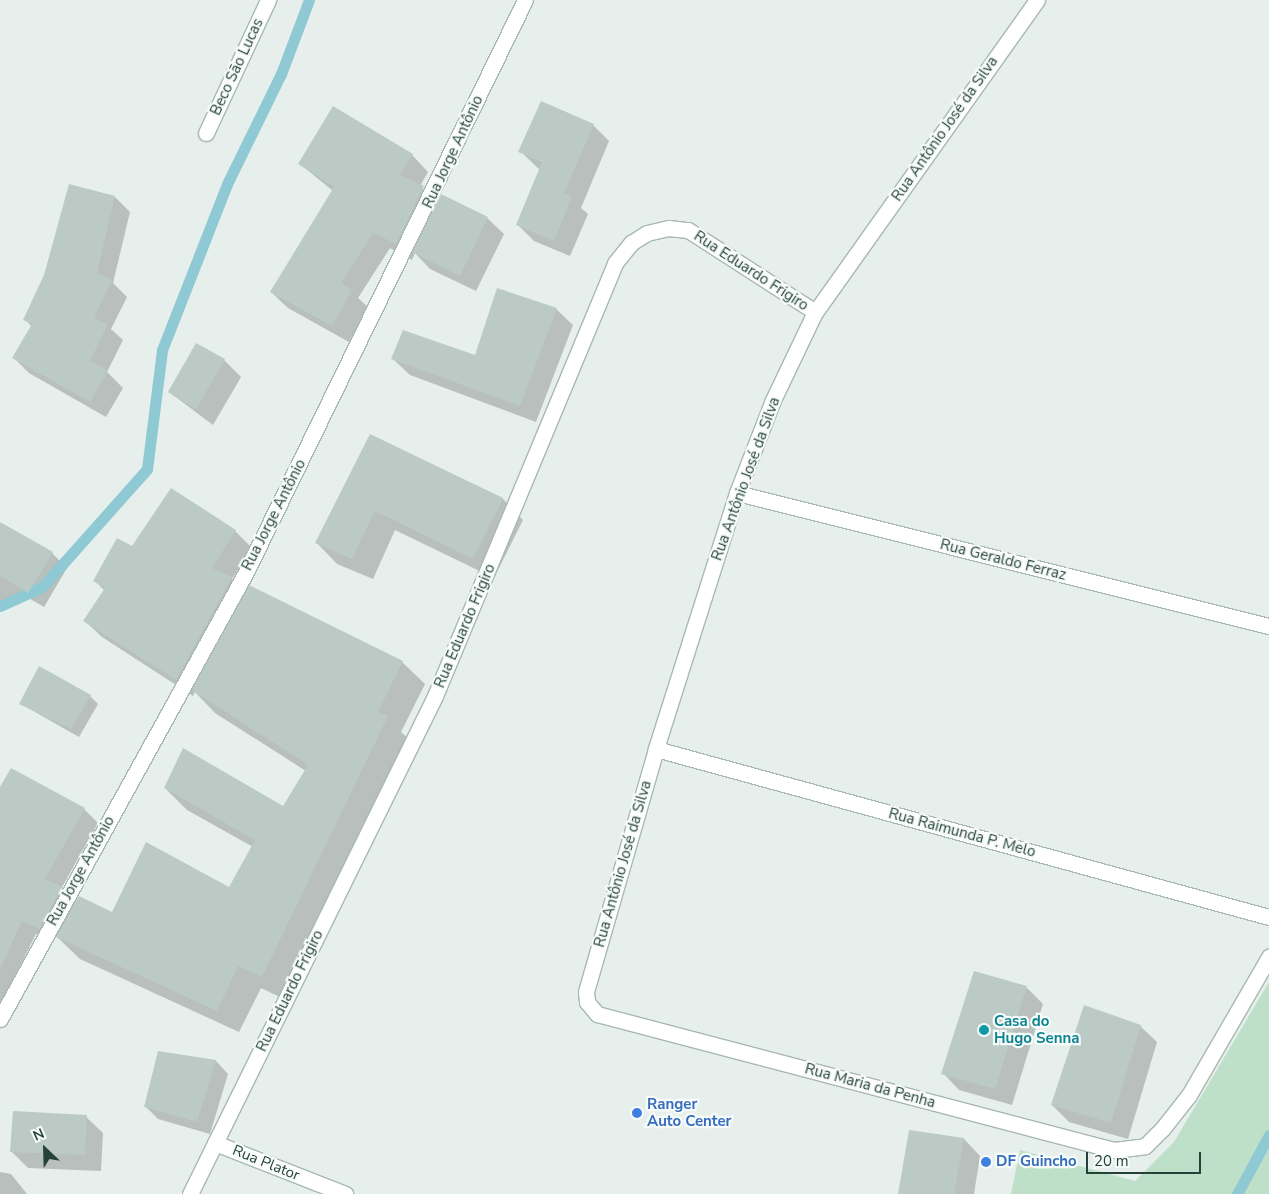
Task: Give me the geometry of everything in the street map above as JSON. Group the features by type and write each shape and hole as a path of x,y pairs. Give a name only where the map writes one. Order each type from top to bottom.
{"street":[{"name":"Beco São Lucas","path":"206,134 268,0"},
{"name":"Rua Jorge Antônio","path":"0,1019 246,572 525,0"},
{"name":"Rua Antônio José da Silva","path":"597,1014 590,1008 586,992 656,749 737,494 773,400 815,312 1037,0"},
{"name":"Rua Eduardo Frigiro","path":"190,1194 435,696 615,263 631,242 647,233 668,228 688,230 815,312"},
{"name":"Rua Geraldo Ferraz","path":"737,494 1269,626"},
{"name":"Rua Raimunda P. Melo","path":"656,749 1269,916"},
{"name":"Rua Maria da Penha","path":"597,1014 1114,1150 1145,1146 1189,1095 1269,957"},
{"name":"Rua Plator","path":"215,1143 345,1194"}],"green space":[{"path":"1269,982 1269,1194 1011,1194 1020,1150 1135,1181 1174,1142"}],"building":[{"path":"541,101 594,124 564,193 572,197 554,241 516,225 542,162 518,152"},
{"path":"333,106 413,154 400,175 424,186 396,244 373,233 341,283 352,290 332,326 270,292 334,187 298,164"},
{"path":"69,184 115,196 97,273 112,280 94,318 108,324 90,361 108,371 90,402 12,358 32,324 23,320 44,275"},
{"path":"441,194 488,217 460,276 412,252"},
{"path":"497,288 557,308 520,406 391,359 403,330 475,355"},
{"path":"196,343 225,359 196,409 168,392"},
{"path":"370,434 503,498 473,559 375,511 352,559 315,543"},
{"path":"171,488 236,530 212,568 232,577 176,680 83,621 105,588 93,581 117,538 132,546"},
{"path":"0,522 53,552 28,593 0,576"},
{"path":"249,585 403,661 378,712 388,716 262,977 238,966 217,1011 56,937 79,896 112,912 146,842 229,887 255,840 164,788 183,748 283,806 308,765 192,690"},
{"path":"39,666 91,695 71,729 19,704"},
{"path":"11,768 85,808 45,879 62,887 39,929 22,921 0,969 0,787"},
{"name":"Casa do Hugo Senna","path":"974,971 1027,986 995,1089 941,1074"},
{"path":"1084,1005 1141,1025 1111,1123 1051,1105"},
{"path":"158,1051 216,1060 197,1122 144,1107"},
{"path":"13,1111 87,1115 85,1155 10,1152"},
{"path":"909,1130 964,1138 954,1194 898,1194"}],"waterway":[{"path":"0,606 42,587 147,469 162,350 227,184 281,74 309,0"},
{"path":"1237,1194 1269,1135"}],"place":[{"name":"Casa do Hugo Senna","path":"984,1030"},
{"name":"Ranger Auto Center","path":"637,1113"},
{"name":"DF Guincho","path":"986,1162"}]}
